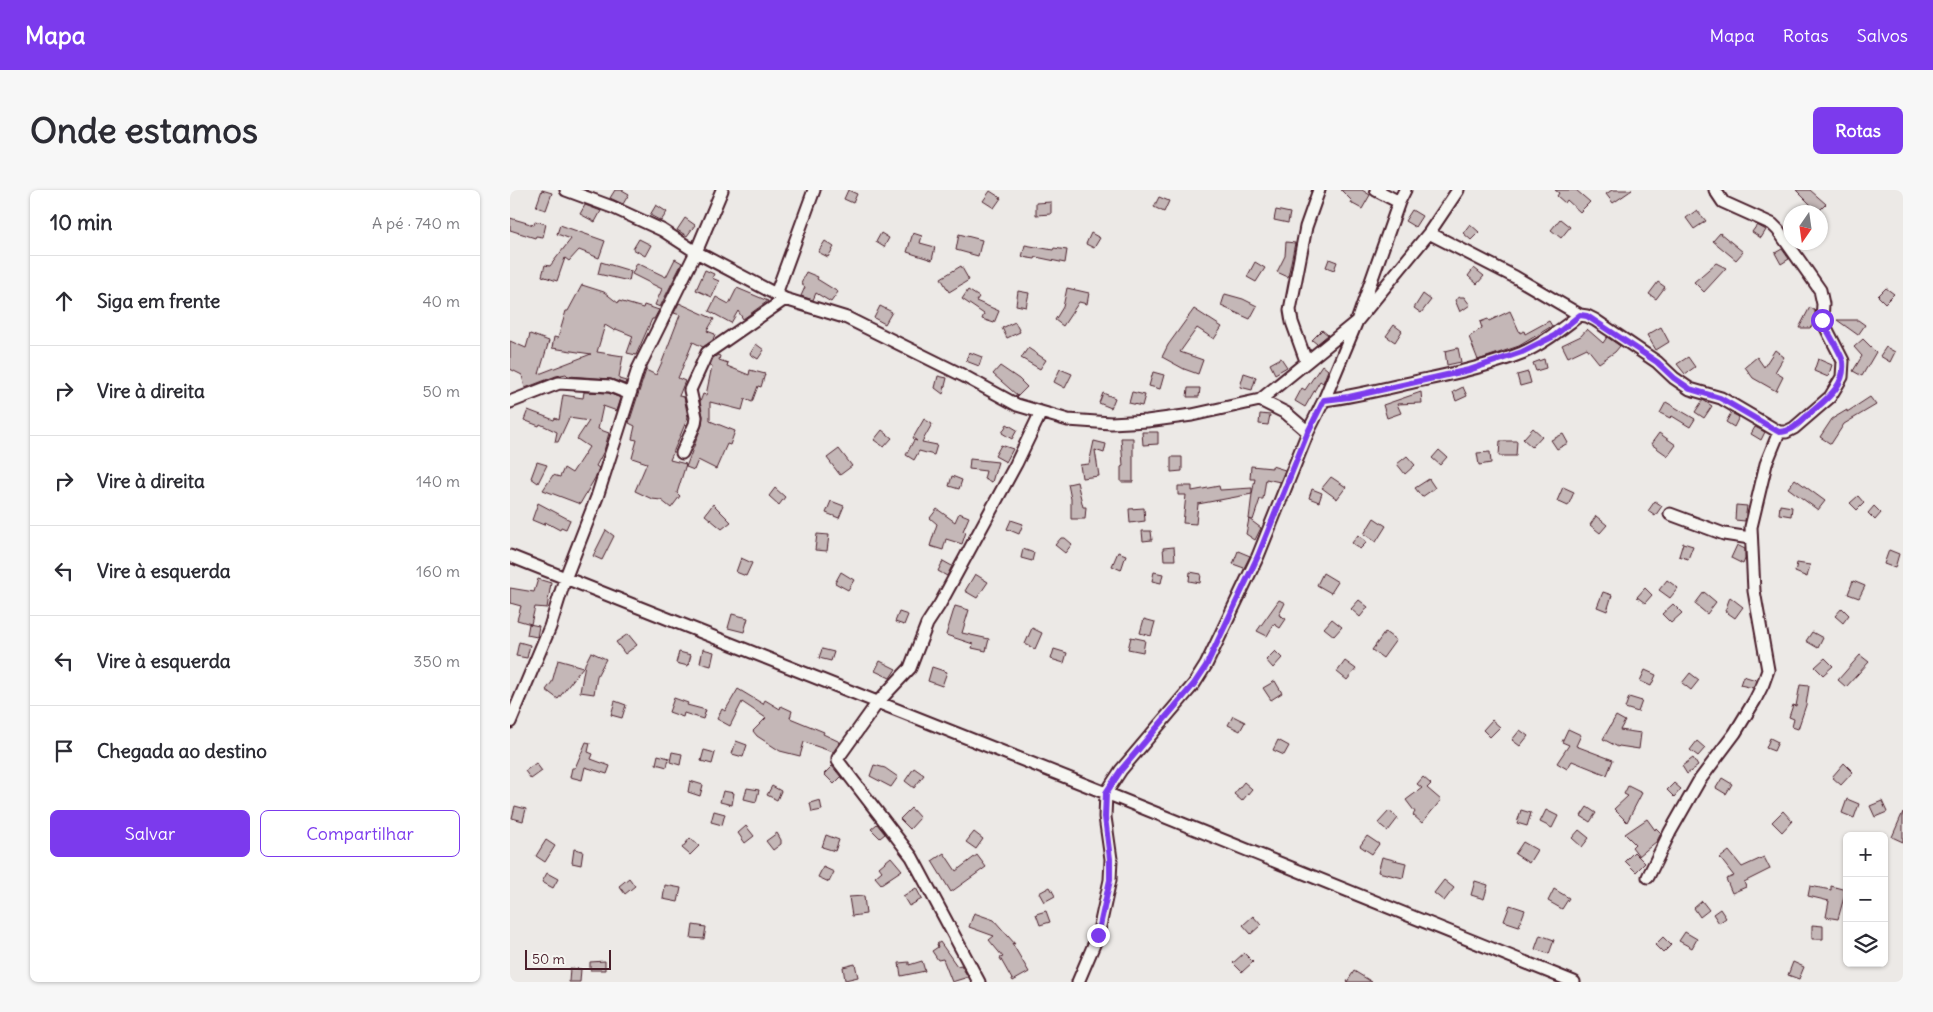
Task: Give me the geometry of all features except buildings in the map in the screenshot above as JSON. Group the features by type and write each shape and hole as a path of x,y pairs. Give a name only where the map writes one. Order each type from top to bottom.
{"street":[{"path":"566,190 612,206 654,226 696,252 781,297 847,318 962,375 1017,405 1068,420 1111,423 1147,421 1192,415 1260,400 1357,321 1429,233 1458,190"},
{"path":"510,722 550,627 565,579 597,497 640,364 696,252 722,190"},
{"path":"682,453 695,424 696,417 690,390 706,353 781,297 814,190"},
{"path":"1306,361 1292,322 1290,310 1306,227 1320,190"},
{"path":"1376,190 1398,202"},
{"path":"1078,982 1098,935 1110,880 1110,859 1105,817 1106,793 1121,770 1194,684 1206,666 1258,556 1308,432 1324,400 1357,321 1398,202 1405,190"},
{"path":"1429,233 1515,277 1580,315 1595,320 1657,362 1674,378 1690,389 1720,398 1779,432 1786,432 1794,428 1830,397 1842,378 1844,361 1822,320 1823,304 1820,290 1778,230 1772,224 1723,202 1715,190"},
{"path":"1324,400 1349,397 1447,375 1522,352 1554,336 1580,315"},
{"path":"513,398 559,384 610,386 630,394"},
{"path":"1260,400 1286,413 1308,432"},
{"path":"979,982 912,857 886,821 838,764 838,758 878,702 910,668 927,624 940,604 1016,464 1041,412"},
{"path":"1648,877 1670,832 1699,781 1735,733 1755,700 1768,670 1754,591 1750,538 1753,514 1766,464 1779,432"},
{"path":"1670,514 1724,534 1750,538"},
{"path":"510,556 1106,793 1574,982"}],"route":[{"path":"1098,935 1110,880 1110,859 1105,817 1106,793 1121,770 1194,684 1206,666 1258,556 1308,432 1324,400 1349,397 1469,370 1522,352 1554,336 1580,315 1595,320 1657,362 1674,378 1690,389 1720,398 1779,432 1786,432 1794,428 1830,397 1842,378 1844,361 1822,320"}]}
